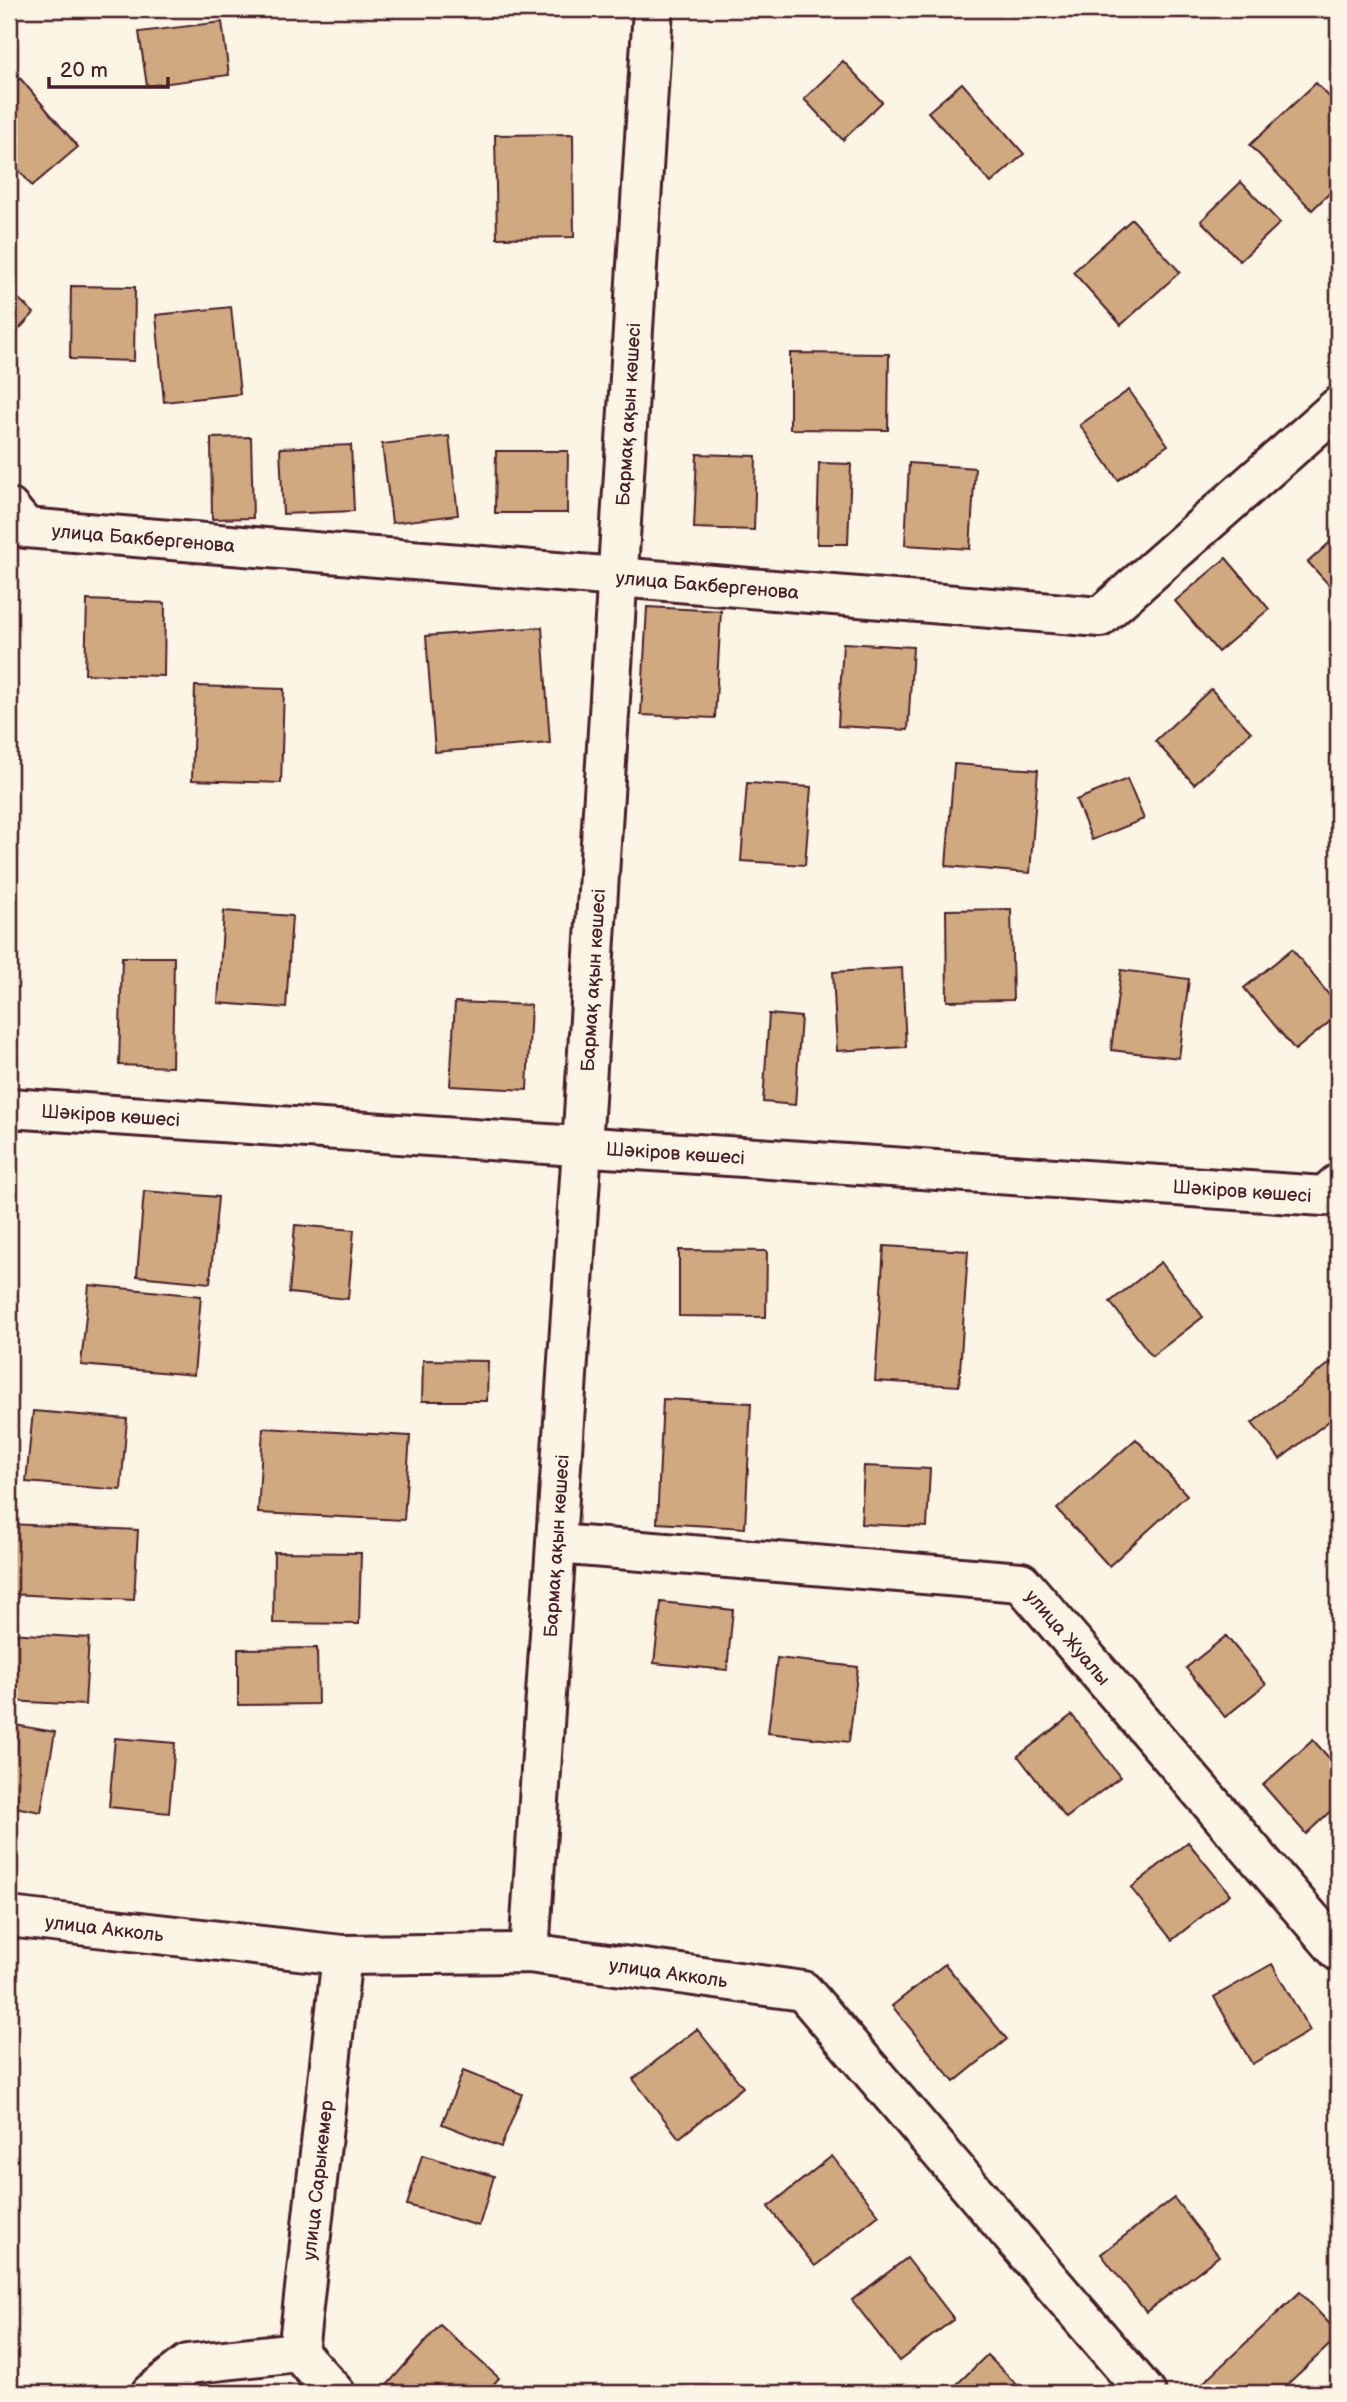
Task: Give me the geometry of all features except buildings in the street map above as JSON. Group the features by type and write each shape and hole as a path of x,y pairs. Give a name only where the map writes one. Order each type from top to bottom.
{"street":[{"name":"Бармақ ақын көшесі","path":"529,1953 653,9"},
{"name":"улица Бакбергенова","path":"9,508 26,528 1100,617 1338,407"},
{"name":"Шәкіров көшесі","path":"9,1108 1333,1198"},
{"name":"улица Жуалы","path":"556,1544 1021,1582 1338,1951"},
{"name":"улица Акколь","path":"9,1917 342,1955 529,1953 803,1991 1146,2393"},
{"name":"улица Сарыкемер","path":"298,2352 342,1955"},
{"path":"151,2393 188,2364 298,2352 335,2393"}]}
